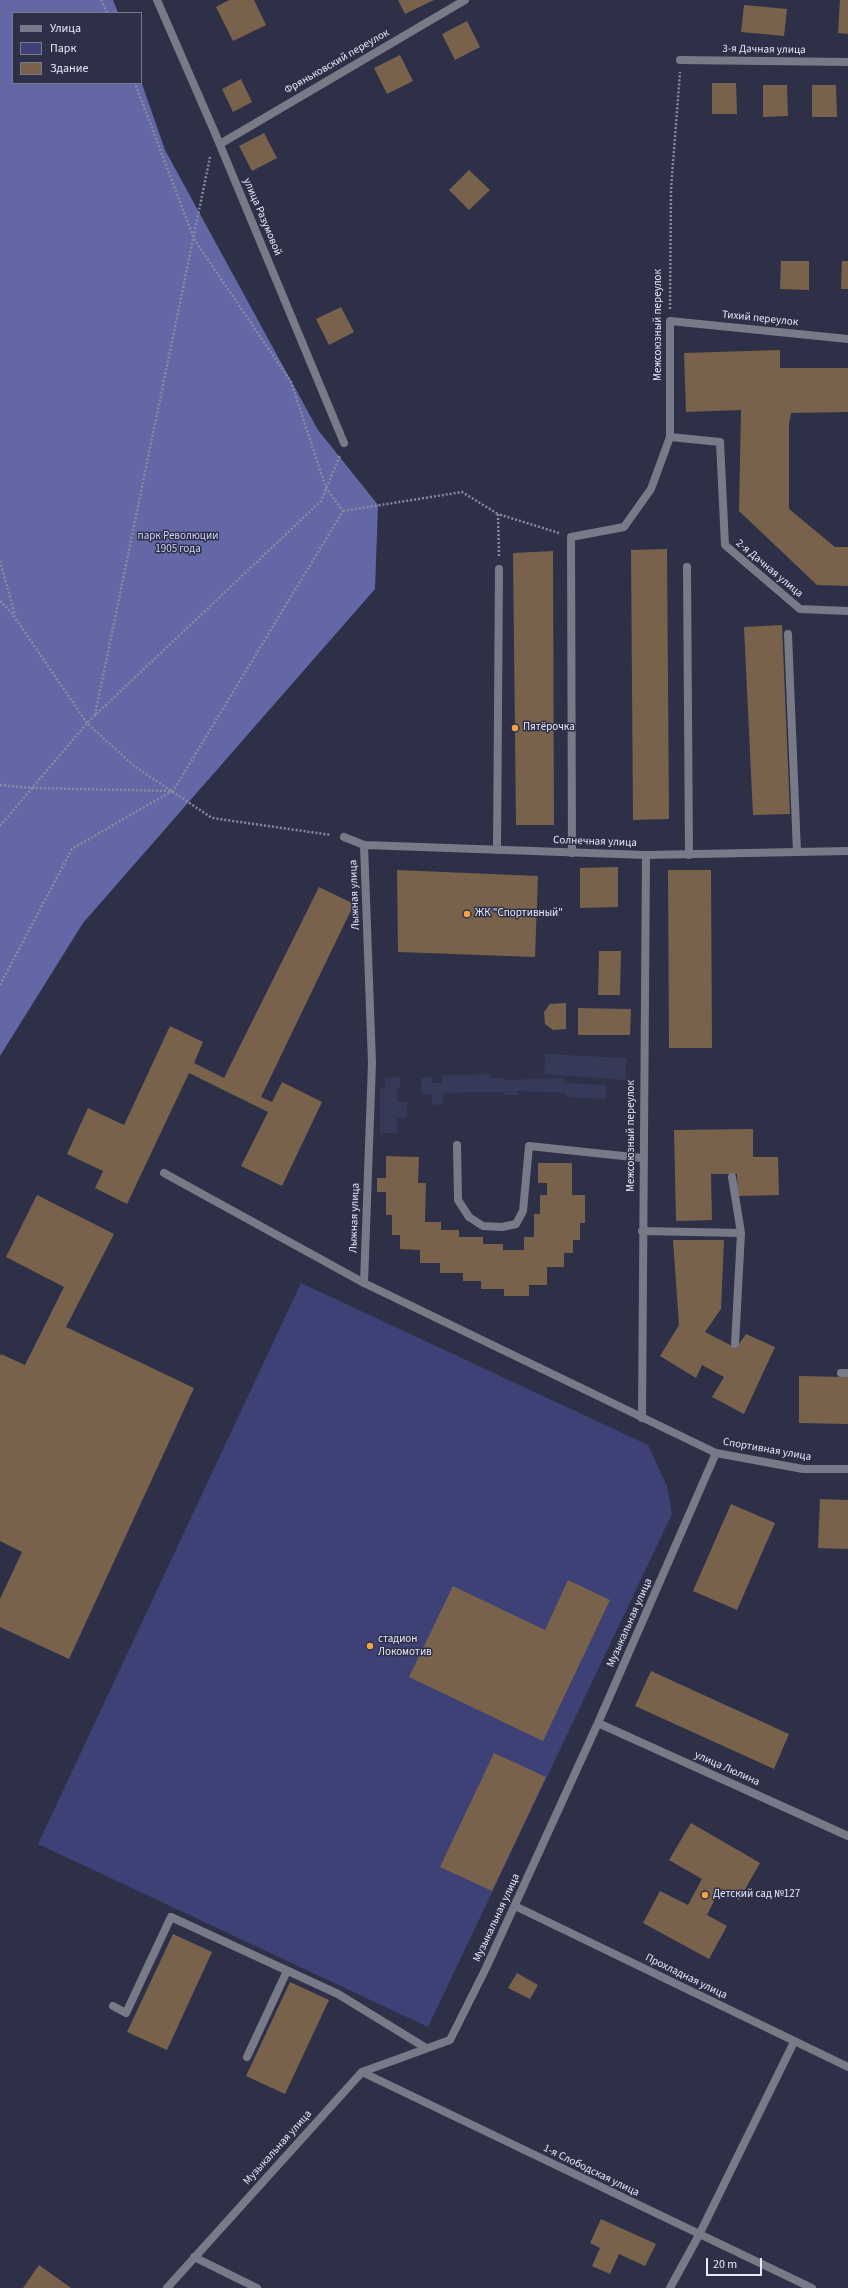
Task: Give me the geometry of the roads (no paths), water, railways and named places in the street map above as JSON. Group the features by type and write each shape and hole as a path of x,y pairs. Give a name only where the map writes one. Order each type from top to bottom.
{"street":[{"name":"улица Разумовой","path":"157,0 220,144 344,443"},
{"name":"Фряньковский переулок","path":"220,144 465,0"},
{"name":"3-я Дачная улица","path":"680,60 848,62"},
{"name":"Тихий переулок","path":"670,322 848,339"},
{"name":"Межсоюзный переулок","path":"670,322 670,437"},
{"path":"572,852 571,537 624,527 651,489 670,437"},
{"name":"2-я Дачная улица","path":"670,437 720,442 725,545 800,609 848,611"},
{"path":"687,567 689,854"},
{"path":"497,850 499,569"},
{"path":"788,634 797,852"},
{"name":"Солнечная улица","path":"344,837 364,845 646,855 848,851"},
{"name":"Лыжная улица","path":"364,845 372,1063 364,1283"},
{"name":"Межсоюзный переулок","path":"642,1418 642,1158 646,855"},
{"path":"457,1145 458,1200 469,1217 483,1226 502,1227 516,1224 523,1211 529,1146 642,1158"},
{"path":"164,1173 364,1283 642,1418"},
{"path":"732,1177 741,1233 735,1344"},
{"path":"642,1231 741,1233"},
{"name":"Спортивная улица","path":"642,1418 716,1453 803,1469 848,1469"},
{"name":"Музыкальная улица","path":"167,2288 362,2072 450,2040 515,1906 598,1723 716,1453"},
{"name":"улица Люлина","path":"598,1723 848,1836"},
{"name":"Прохладная улица","path":"515,1906 848,2067"},
{"path":"113,2006 126,2013 171,1917 338,1994 426,2048"},
{"path":"247,2057 287,1971"},
{"path":"670,2288 699,2235 794,2042"},
{"name":"1-я Слободская улица","path":"362,2072 812,2288"},
{"path":"194,2258 257,2288"}],"place":[{"name":"Пятёрочка","path":"515,728"},
{"name":"ЖК \"Спортивный\"","path":"467,914"},
{"name":"стадион Локомотив","path":"370,1646"},
{"name":"Детский сад №127","path":"705,1895"}],"park label":[{"name":"парк Революции 1905 года","path":"178,543"}]}
